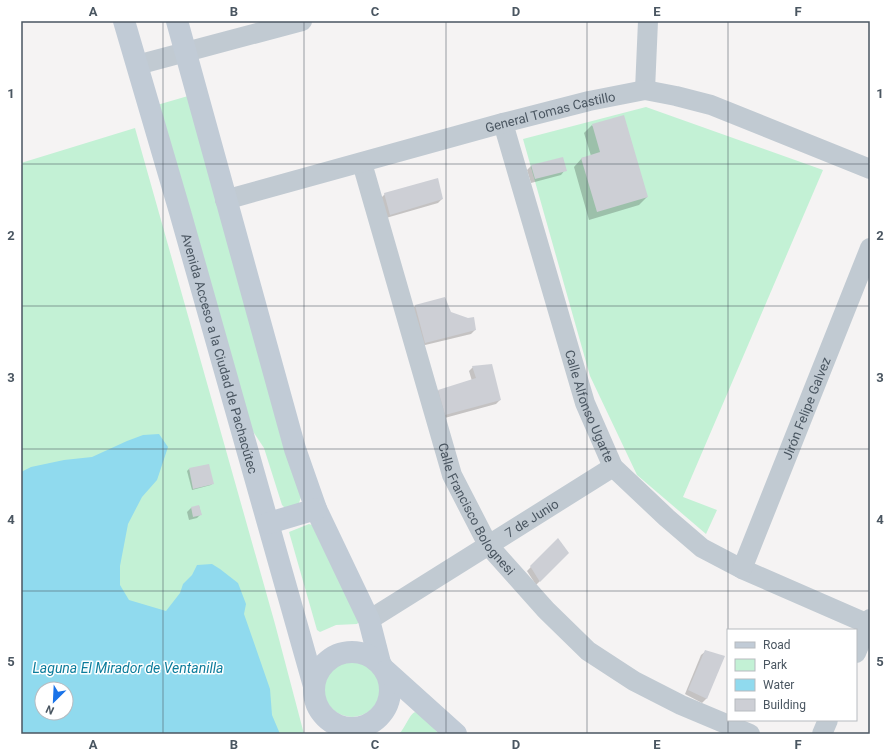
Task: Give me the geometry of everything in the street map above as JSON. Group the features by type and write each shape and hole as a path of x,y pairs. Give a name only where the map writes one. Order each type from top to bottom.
{"main road":[{"name":"Avenida Acceso a la Ciudad de Pachacútec","path":"124,21 269,523 326,734"},
{"path":"177,21 225,200 295,449 316,508 369,620 383,667 390,683 390,696 386,708 379,718 365,730 342,726 328,719 321,711 315,694 317,674 324,664 334,656 345,652 358,652 369,656 383,667 456,734"},
{"path":"269,523 316,508"}],"street":[{"path":"137,66 302,21"},
{"path":"645,90 648,21"},
{"name":"General Tomas Castillo","path":"225,200 503,123 589,101 645,90 676,96 711,106 870,169"},
{"name":"Calle Alfonso Ugarte","path":"503,123 586,402 613,467 666,518 702,548 742,569 869,622"},
{"name":"Calle Francisco Bolognesi","path":"362,163 452,475 488,545 546,610 588,651 634,681 674,702 750,734"},
{"name":"Jirón Felipe Galvez","path":"742,569 870,248"},
{"name":"7 de Junio","path":"369,620 613,467"},
{"path":"857,651 869,622"},
{"path":"822,734 828,721"}],"green space":[{"path":"188,96 301,497 298,506 285,508 282,505 264,448 250,427 157,105"},
{"path":"646,107 823,170 683,497 717,510 706,534 637,475 590,376 523,139"},
{"path":"135,128 275,624 304,734 21,734 21,163"},
{"path":"309,524 312,525 359,622 357,624 336,625 320,632 317,630 289,532"},
{"path":"352,661 363,664 372,669 377,678 380,689 377,700 372,709 363,714 352,717 341,714 332,709 327,700 324,689 327,678 332,669 341,664"},
{"path":"415,712 421,714 439,734 399,734"}],"water":[{"name":"Laguna El Mirador de Ventanilla","path":"159,434 168,447 157,480 142,497 128,524 120,566 120,585 129,600 166,611 180,593 183,584 192,575 197,565 212,564 238,583 246,604 244,614 270,689 272,715 280,734 21,734 21,472 31,467 64,460 92,457 143,435"}],"building":[{"path":"624,115 648,197 597,212 581,158 600,152 592,124"},
{"path":"563,157 567,171 535,179 531,165"},
{"path":"438,178 443,199 390,215 384,193"},
{"path":"445,297 451,312 468,318 474,317 476,330 425,343 415,305"},
{"path":"492,364 501,400 445,415 438,390 476,378 472,366"},
{"path":"209,464 214,484 193,489 189,468"},
{"path":"199,505 202,515 193,517 191,507"},
{"path":"558,538 569,553 540,582 530,566"},
{"path":"705,650 725,656 707,699 688,690"}]}
